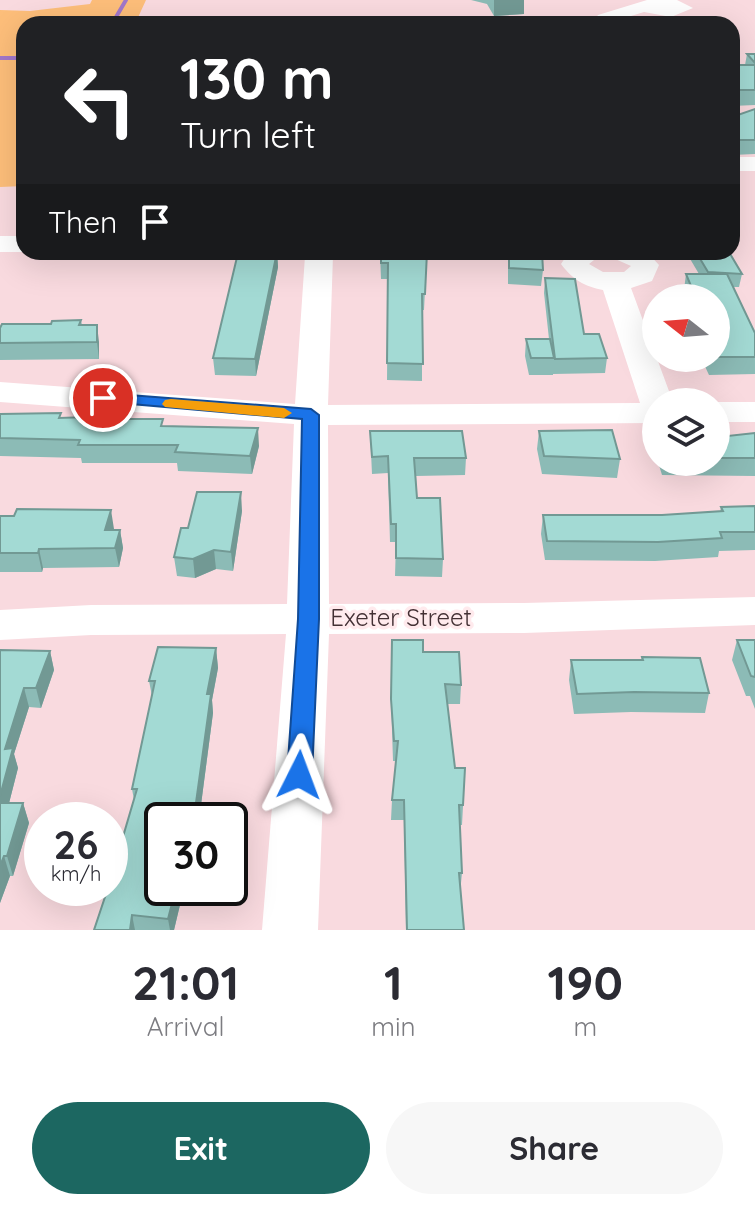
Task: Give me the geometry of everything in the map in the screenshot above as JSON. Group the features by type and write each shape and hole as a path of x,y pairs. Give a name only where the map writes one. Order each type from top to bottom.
{"street":[{"path":"605,16 664,0"},
{"path":"290,930 308,619 311,415 319,260"},
{"path":"577,260 578,270 599,280 615,282 635,279 646,271 640,260"},
{"path":"615,282 651,388"},
{"path":"0,392 311,415 642,413"},
{"path":"730,412 755,412"},
{"name":"Exeter Street","path":"0,625 91,620 524,618 755,611"}],"shaded area":[{"path":"92,0 146,0 139,16 16,16 16,186 0,187 0,10 30,11 90,4"}],"building":[{"path":"740,65 755,65 755,90 740,90"},
{"path":"755,109 755,140 740,140 740,114"},
{"path":"236,260 275,260 255,359 213,358"},
{"path":"381,260 427,260 425,294 422,294 423,364 387,363 388,263 381,263"},
{"path":"509,260 542,260 543,270 509,268"},
{"path":"701,260 734,260 742,274 708,272"},
{"path":"686,274 727,274 755,333 755,357 730,357 730,284 690,284"},
{"path":"545,278 575,279 584,334 599,334 607,358 555,359"},
{"path":"81,320 79,325 97,325 97,342 0,343 2,324 51,324 52,321"},
{"path":"526,339 550,339 554,358 531,358"},
{"path":"61,413 59,418 118,416 117,419 163,419 161,426 258,428 250,456 175,452 178,445 78,445 80,440 0,438 0,414"},
{"path":"612,430 620,459 544,456 539,431"},
{"path":"370,431 462,431 466,458 414,458 417,498 440,498 443,559 396,558 396,524 391,524 388,456 372,457"},
{"path":"755,433 755,458 730,458 730,436"},
{"path":"197,492 241,492 231,552 214,550 193,559 174,557 181,528 188,528"},
{"path":"755,506 755,532 720,532 722,538 658,542 547,541 543,515 662,515"},
{"path":"17,509 111,510 105,530 120,530 115,548 0,553 0,516 14,516"},
{"path":"392,640 423,640 423,652 459,652 461,685 445,684 455,768 465,768 463,805 459,805 462,873 459,873 464,930 407,930 404,800 392,800 398,741 394,741 391,699"},
{"path":"737,640 755,640 755,677 751,676"},
{"path":"158,647 216,648 207,694 211,694 196,802 144,802 144,906 171,906 168,919 132,915 130,930 94,930 102,906 128,906 128,820 137,789 132,789 155,681 149,681"},
{"path":"0,650 50,651 36,688 24,688 5,749 13,748 0,796"},
{"path":"642,657 700,658 709,693 577,694 571,660 643,660"},
{"path":"0,803 23,803 7,856 4,856 0,866"}],"waterway":[{"path":"117,16 126,0"},
{"path":"0,58 16,58"}],"slow traffic":[{"path":"171,404 284,413"}],"route":[{"path":"103,398 311,415 308,619 299,775"}]}
